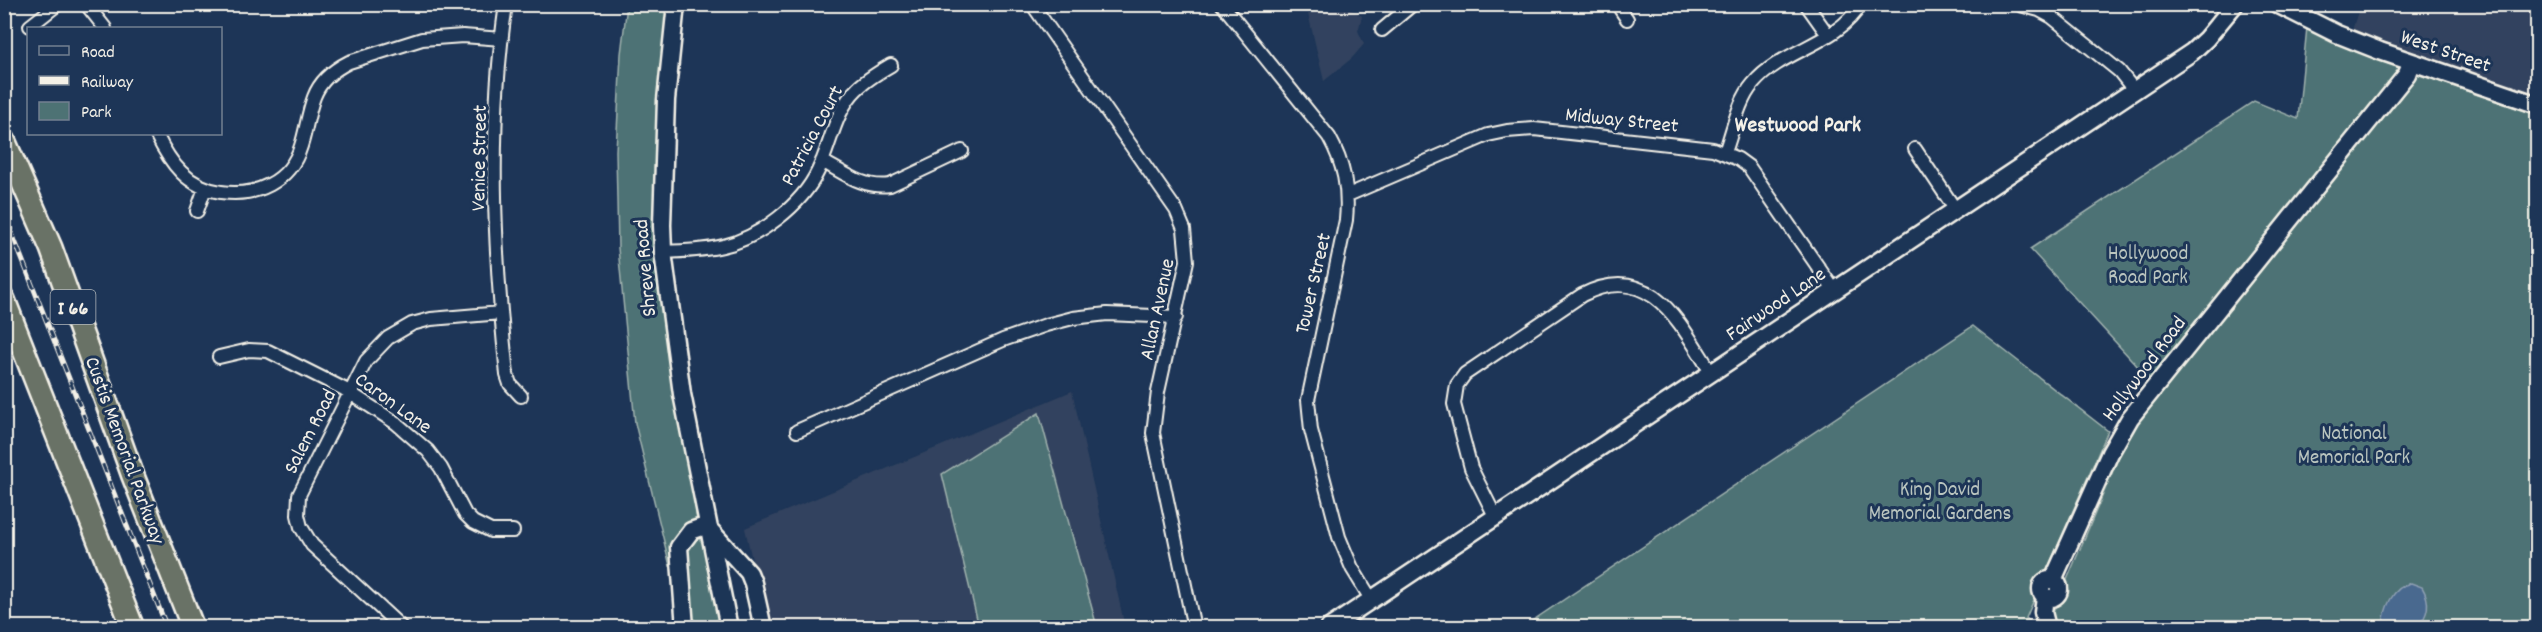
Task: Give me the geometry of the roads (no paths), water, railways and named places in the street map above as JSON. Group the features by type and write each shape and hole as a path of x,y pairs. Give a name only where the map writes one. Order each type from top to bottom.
{"highway":[{"name":"Custis Memorial Parkway","path":"4,140 51,248 134,476 193,627"},
{"path":"4,300 133,627"}],"street":[{"path":"30,26 58,4"},
{"path":"86,4 104,27"},
{"name":"Venice Street","path":"506,4 502,39 495,180 501,313 507,375 510,384 521,396"},
{"name":"Shreve Road","path":"676,4 666,111 663,252 682,393 729,627"},
{"name":"Allan Avenue","path":"1032,4 1179,215 1184,229 1188,253 1158,392 1153,433 1194,627"},
{"name":"Tower Street","path":"1222,4 1329,137 1342,164 1348,195 1346,220 1308,400 1311,430 1339,537 1352,568 1371,599"},
{"path":"1382,30 1413,4"},
{"path":"1617,4 1627,19"},
{"path":"1806,4 1828,35"},
{"path":"1725,152 1752,84 1770,69 1849,20 1861,4"},
{"name":"Fairwood Lane","path":"1329,627 2192,52 2235,4"},
{"name":"West Street","path":"2277,4 2299,9 2337,34 2411,63 2538,105"},
{"path":"2020,5 2039,10 2052,17 2119,71 2134,90"},
{"path":"157,135 172,163 183,176 205,188 235,193 251,192 273,184 283,177 297,158 314,98 320,86 328,76 349,62 422,39 464,36 502,39"},
{"name":"Hollywood Road","path":"2047,627 2043,612 2045,597 2040,590 2042,584 2045,580 2053,580 2126,425 2407,74 2411,63"},
{"name":"Patricia Court","path":"663,252 704,250 723,246 747,237 789,210 809,188 848,100 865,82 891,65"},
{"name":"Midway Street","path":"1348,195 1488,135 1507,131 1555,131 1725,152 1749,167 1761,182 1834,290"},
{"path":"1915,149 1955,209"},
{"path":"822,161 859,182 881,186 890,185 962,151"},
{"path":"197,211 205,188"},
{"path":"1495,516 1471,468 1454,405 1457,385 1465,374 1572,302 1591,291 1613,285 1639,288 1670,309 1711,372"},
{"name":"Salem Road","path":"402,627 312,545 301,527 298,515 299,495 366,361 377,348 399,330 431,319 501,313"},
{"path":"797,431 1003,340 1046,325 1073,318 1107,314 1176,317"},
{"name":"Caron Lane","path":"219,357 249,350 268,351 350,393 396,423 428,451 452,486 465,514 473,522 491,531 513,531"},
{"path":"685,627 679,547 691,531 708,525"},
{"name":"Shreve Road","path":"708,525 719,543 749,573 763,627"},
{"path":"715,566 724,558 738,561"}],"railway":[{"path":"4,213 167,628"}],"district":[{"name":"Westwood Park","path":"1798,123"}],"park label":[{"name":"Hollywood Road Park","path":"2148,264"},
{"name":"National Memorial Park","path":"2354,444"},
{"name":"King David Memorial Gardens","path":"1940,500"}]}
